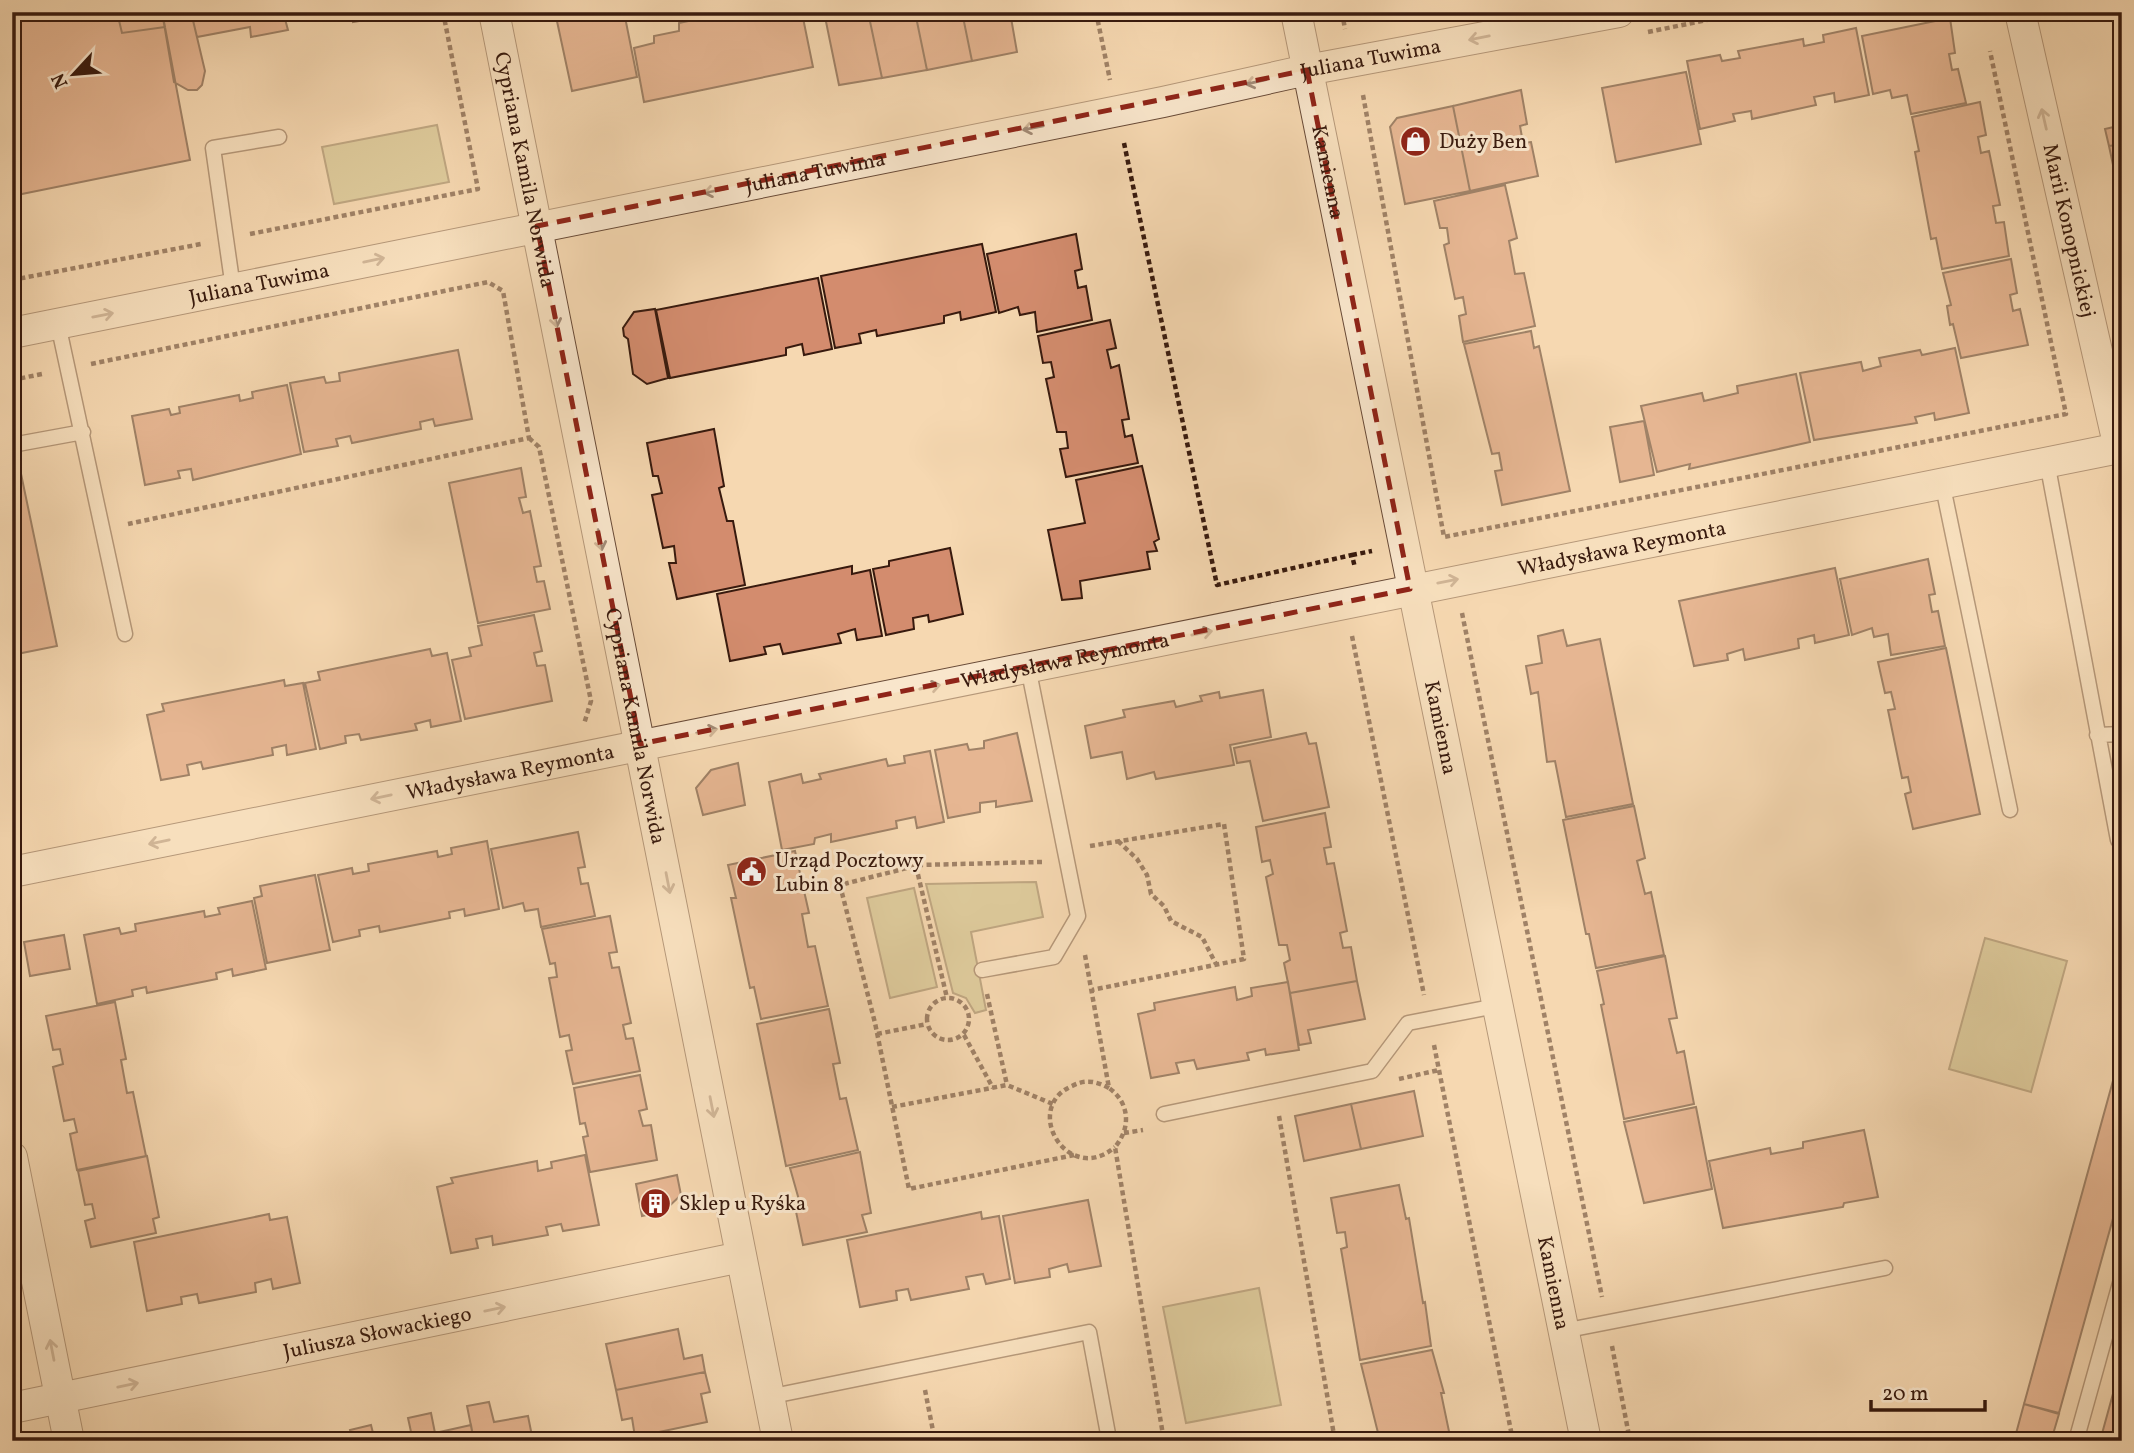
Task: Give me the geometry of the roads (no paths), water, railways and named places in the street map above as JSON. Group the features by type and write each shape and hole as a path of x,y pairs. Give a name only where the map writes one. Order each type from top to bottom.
{"street":[{"name":"Cypriana Kamila Norwida","path":"494,12 778,1441"},
{"name":"Kamienna","path":"1296,12 1410,589 1586,1441"},
{"name":"Juliana Tuwima","path":"12,333 1117,111 1307,70 1619,12"},
{"name":"Marii Konopnickiej","path":"2020,12 2120,449"},
{"name":"Władysława Reymonta","path":"12,872 1942,482 2120,449"},
{"path":"12,1157 69,1441"},
{"name":"Juliusza Słowackiego","path":"12,1408 741,1257"}],"lane":[{"path":"233,288 213,148 279,137"},
{"path":"58,324 125,634"},
{"path":"12,445 83,432"},
{"path":"2047,462 2118,840"},
{"path":"1942,482 2010,810"},
{"path":"982,970 1054,957 1078,916 1028,667"},
{"path":"2097,735 2122,734"},
{"path":"1164,1114 1372,1071 1408,1023 1496,1006"},
{"path":"1563,1331 1885,1268"},
{"path":"2076,1441 2122,1276"},
{"path":"768,1397 1089,1332 1108,1434"}],"place":[{"name":"Duży Ben","path":"1416,141"},
{"name":"Urząd Pocztowy Lubin 8","path":"752,872"},
{"name":"Sklep u Ryśka","path":"656,1203"}]}
